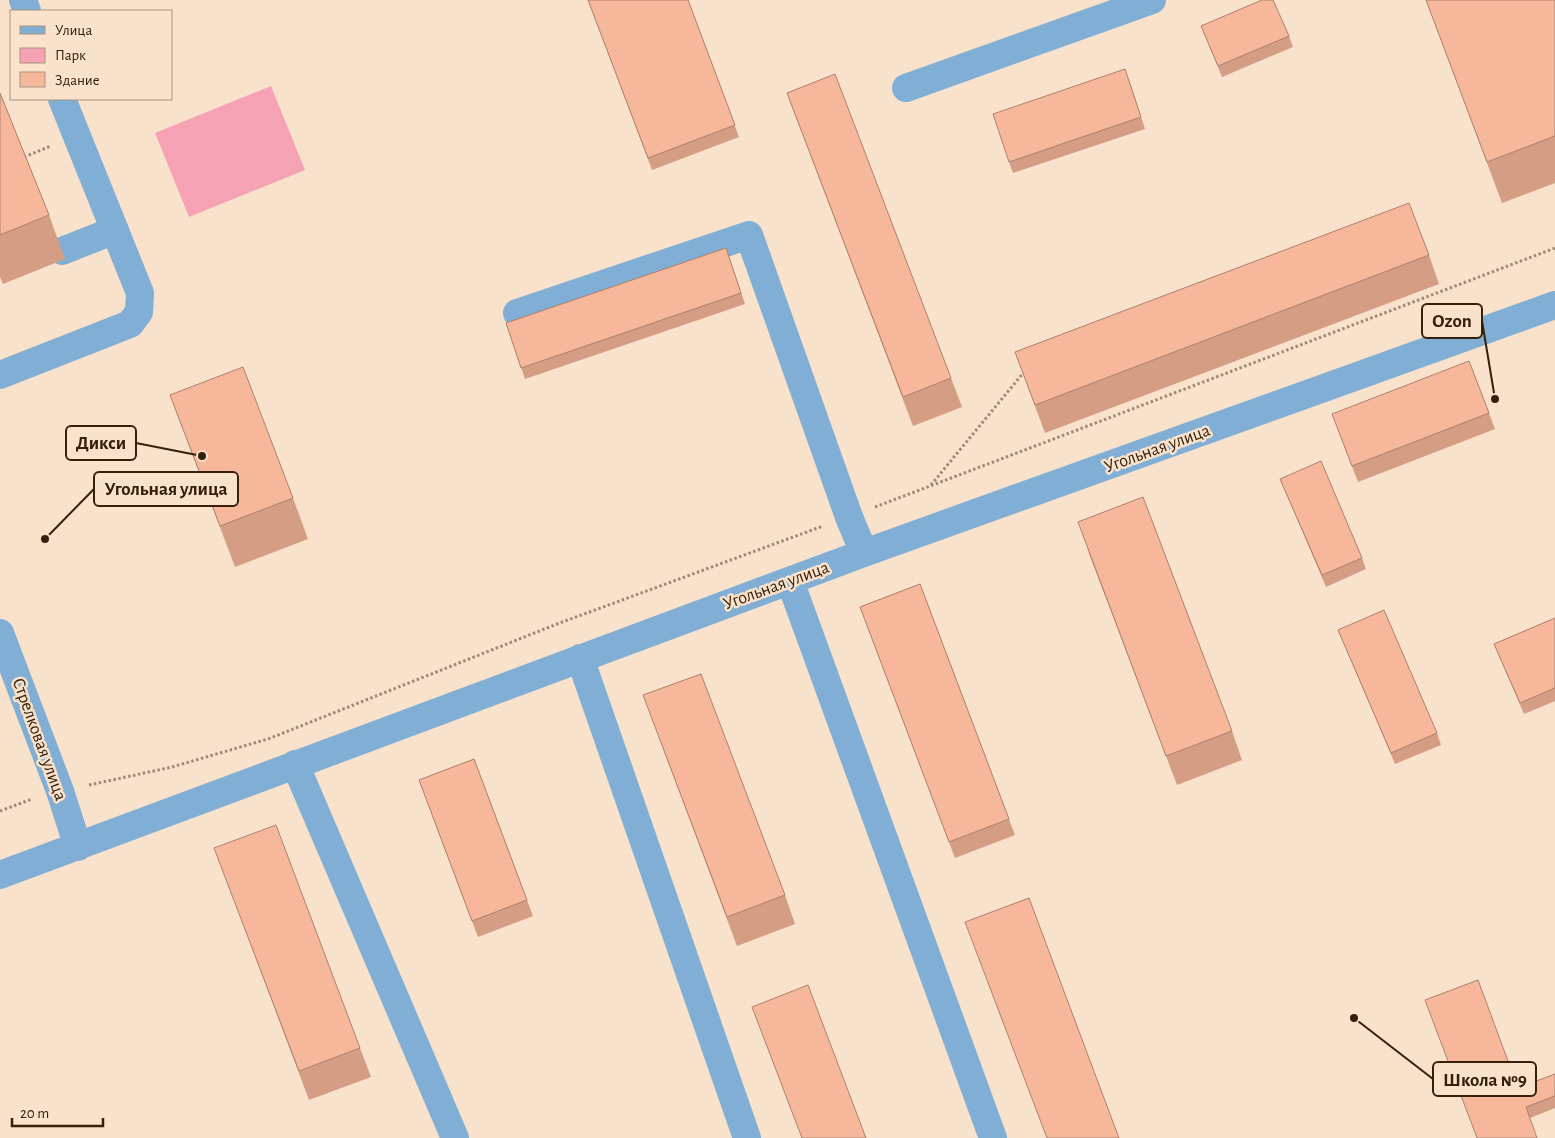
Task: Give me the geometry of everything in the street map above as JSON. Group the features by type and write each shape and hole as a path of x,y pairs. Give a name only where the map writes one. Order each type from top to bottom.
{"street":[{"path":"906,88 1096,10 1152,0"},
{"path":"0,375 130,324 139,312 140,293 62,100"},
{"path":"62,251 115,230"},
{"path":"517,313 749,235 849,516 864,553"},
{"name":"Угольная улица","path":"0,875 864,553 1555,305"},
{"path":"790,581 993,1138"},
{"name":"Стрелковая улица","path":"0,633 60,791 78,847"},
{"path":"580,658 747,1138"},
{"path":"295,764 455,1138"}],"path":[{"path":"0,811 60,791 172,767 268,739 557,624 930,487 1555,248"},
{"path":"930,487 1024,371"}],"green space":[{"path":"271,86 305,170 189,217 155,133"}],"building":[{"path":"588,0 688,0 735,125 648,158"},
{"path":"1262,0 1273,0 1289,36 1218,66 1201,26"},
{"path":"1426,0 1555,0 1555,136 1487,162"},
{"path":"1125,69 1141,117 1009,162 993,114"},
{"path":"835,74 951,378 903,397 787,93"},
{"path":"0,93 49,215 0,235"},
{"path":"1409,203 1429,255 1035,405 1015,352"},
{"path":"726,248 741,293 521,368 506,323"},
{"path":"1469,361 1489,413 1352,466 1332,414"},
{"path":"243,367 293,498 220,526 170,395"},
{"path":"1321,461 1362,558 1322,575 1280,479"},
{"path":"1143,497 1232,731 1166,756 1078,522"},
{"path":"920,584 1009,819 949,842 860,607"},
{"path":"1384,610 1437,733 1391,753 1338,630"},
{"path":"1555,618 1555,688 1520,703 1494,644"},
{"path":"701,674 785,895 727,917 643,695"},
{"path":"474,759 527,900 472,921 419,780"},
{"path":"276,825 360,1048 299,1071 214,848"},
{"path":"1029,898 1119,1138 1047,1138 965,922"},
{"path":"1478,980 1518,1088 1555,1074 1555,1096 1526,1107 1537,1138 1477,1138 1425,1000"},
{"path":"808,985 866,1138 802,1138 752,1007"}],"place":[{"name":"Ozon","path":"1495,399"},
{"name":"Дикси","path":"202,456"},
{"name":"Угольная улица","path":"45,539"},
{"name":"Школа №9","path":"1354,1018"}]}
